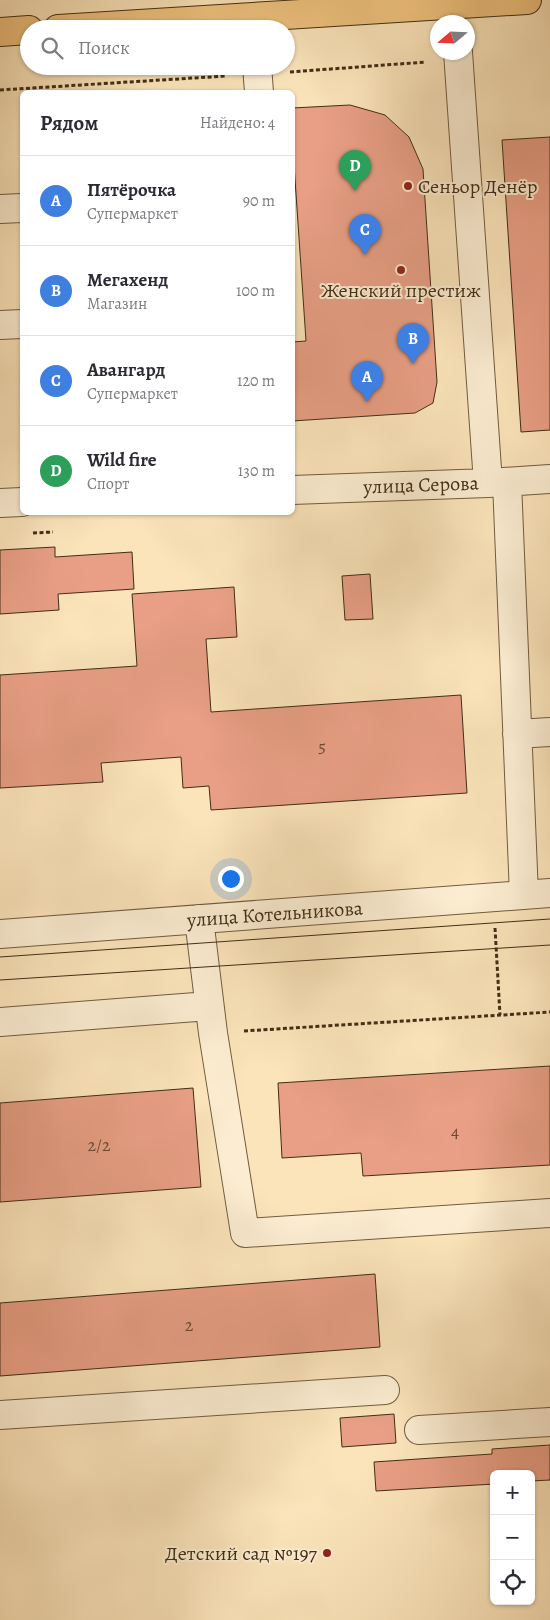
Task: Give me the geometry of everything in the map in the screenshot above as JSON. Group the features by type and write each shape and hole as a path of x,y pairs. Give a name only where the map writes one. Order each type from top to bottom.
{"main road":[{"path":"194,20 254,16 457,14 527,0"},
{"path":"0,32 20,31"}],"street":[{"path":"459,60 497,482 517,734 537,894"},
{"path":"258,75 259,90"},
{"path":"0,209 20,208"},
{"path":"0,325 20,324"},
{"name":"улица Серова","path":"295,490 497,482 550,478"},
{"path":"0,503 20,502"},
{"path":"517,734 550,732"},
{"name":"улица Котельникова","path":"0,934 537,894"},
{"path":"199,919 211,1020 245,1232 550,1213"},
{"path":"0,1022 211,1020"},
{"path":"0,1415 385,1390"},
{"path":"419,1430 550,1422"}],"path":[{"path":"493,897 500,1015"},
{"path":"211,1020 500,1015 550,1012"}],"building":[{"path":"350,105 385,115 409,137 423,169 437,382 433,403 415,413 295,421 295,342 306,341 295,179 295,108"},
{"path":"550,137 550,430 521,432 502,140"},
{"path":"55,547 55,557 132,552 134,589 58,594 59,610 0,614 0,550"},
{"path":"370,574 373,619 345,620 342,576"},
{"path":"234,587 237,637 206,639 211,712 461,695 467,793 211,810 209,786 183,788 181,757 101,763 103,782 0,788 0,675 137,666 132,594"},
{"path":"550,1066 550,1165 363,1176 361,1153 282,1158 278,1083"},
{"path":"193,1088 201,1187 0,1202 0,1103"},
{"path":"375,1274 380,1347 0,1376 0,1303"},
{"path":"394,1414 396,1443 342,1447 340,1418"},
{"path":"550,1445 550,1480 535,1481 535,1470 490,1470 490,1484 376,1491 374,1462 492,1454 492,1449"}],"tram line":[{"path":"0,957 550,919"},
{"path":"0,980 550,945"}],"place":[{"name":"Сеньор Денёр","path":"408,186"},
{"name":"Wild fire","path":"355,191"},
{"name":"Авангард","path":"365,255"},
{"name":"Женский престиж","path":"401,270"},
{"name":"Мегахенд","path":"413,364"},
{"name":"Пятёрочка","path":"367,402"},
{"name":"Детский сад №197","path":"327,1553"}]}
